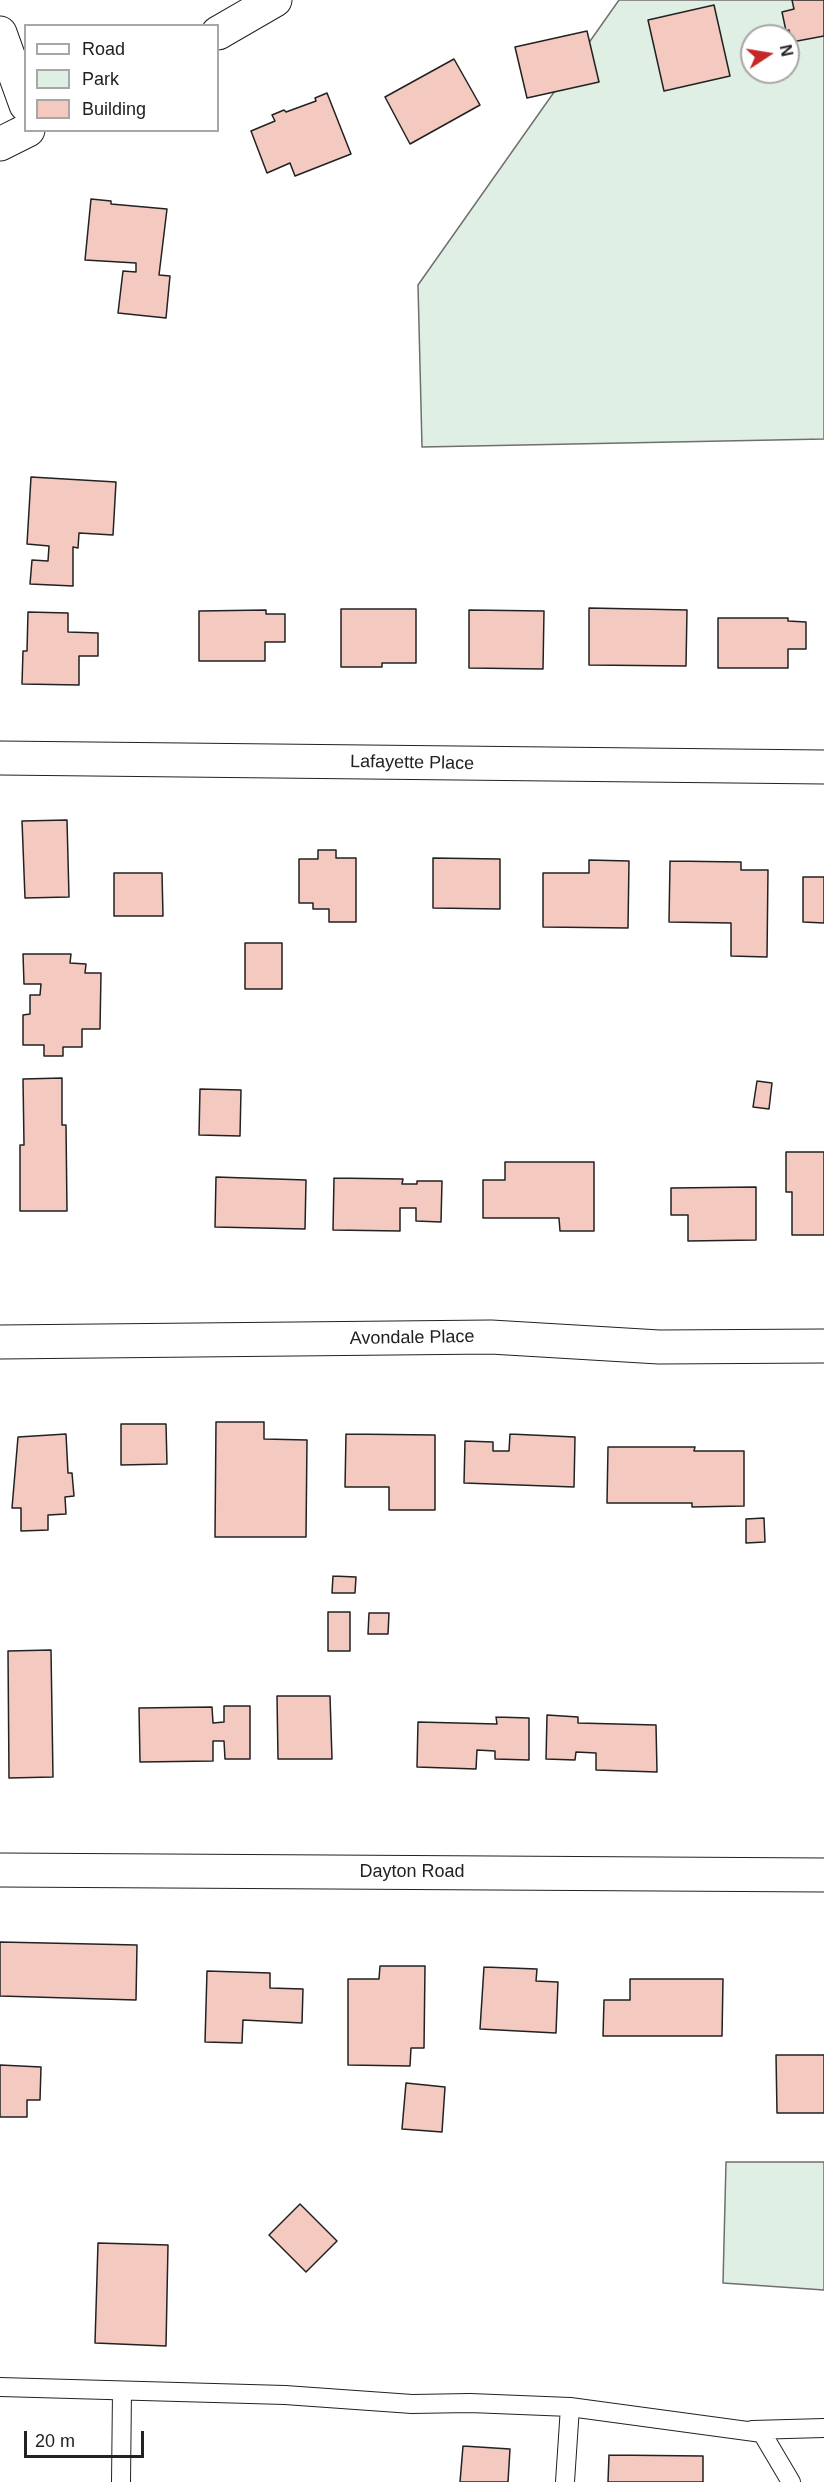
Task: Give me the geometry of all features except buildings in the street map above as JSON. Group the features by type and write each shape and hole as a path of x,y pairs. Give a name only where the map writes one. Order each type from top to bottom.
{"street":[{"path":"219,32 275,0"},
{"path":"0,33 24,99"},
{"path":"0,144 24,132"},
{"name":"Lafayette Place","path":"0,758 824,767"},
{"name":"Avondale Place","path":"0,1342 492,1337 659,1347 824,1346"},
{"name":"Dayton Road","path":"0,1870 824,1875"}],"lane":[{"path":"0,2387 285,2395 412,2404 470,2403 570,2407 762,2433 791,2482"},
{"path":"121,2482 122,2391"},
{"path":"565,2482 570,2407"},
{"path":"750,2430 824,2428"}],"green space":[{"path":"619,0 824,0 824,439 422,447 418,285"},
{"path":"726,2162 824,2162 824,2290 723,2283"}]}
